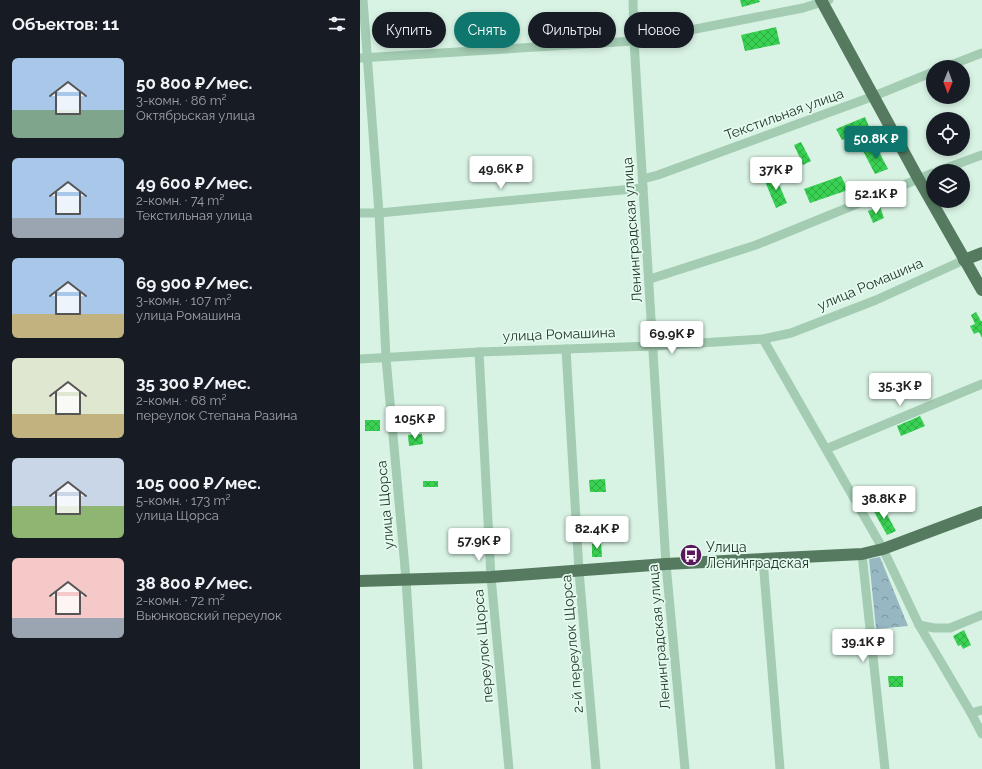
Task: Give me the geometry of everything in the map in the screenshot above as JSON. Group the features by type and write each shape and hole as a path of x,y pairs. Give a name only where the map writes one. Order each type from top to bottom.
{"main road":[{"path":"824,1 918,178 982,290"},
{"name":"улица Ромашина","path":"964,260 982,253"},
{"path":"360,581 491,577 666,564 862,554 883,549 982,512"}],"street":[{"name":"улица Щорса","path":"363,0 363,58 379,212 386,358 406,579 418,769"},
{"name":"Ленинградская улица","path":"633,0 633,12"},
{"path":"694,29 803,8 824,1"},
{"path":"363,58 624,42"},
{"name":"Ленинградская улица","path":"634,48 650,279 666,564 685,769"},
{"path":"964,60 982,53"},
{"name":"Текстильная улица","path":"360,213 643,183 658,175 874,96 926,75"},
{"path":"957,164 982,155"},
{"path":"650,279 756,245 926,175"},
{"name":"улица Ромашина","path":"360,359 479,352 653,346 763,338 791,333 869,303 964,260"},
{"path":"763,338 883,549 919,625 982,734"},
{"name":"2-й переулок Щорса","path":"566,349 579,571 596,769"},
{"name":"переулок Щорса","path":"479,352 491,577 509,769"},
{"path":"826,449 982,384"},
{"path":"862,554 885,769"},
{"path":"763,560 780,769"},
{"path":"919,625 934,628 950,628 982,615"},
{"path":"971,713 982,710"}],"green space":[{"path":"880,557 908,626 876,629 869,559"}],"building":[{"path":"740,0 759,0 760,2 742,7"},
{"path":"776,27 780,44 745,51 741,35"},
{"path":"865,117 870,129 842,140 836,129"},
{"path":"801,142 811,161 803,165 794,145"},
{"path":"876,146 888,169 875,174 863,151"},
{"path":"775,175 787,203 776,208 764,179"},
{"path":"841,176 848,190 810,203 804,189"},
{"path":"880,207 884,218 873,223 868,211"},
{"path":"976,312 982,321 982,338 979,332 974,334 970,326 975,324 971,315"},
{"path":"920,416 925,426 901,436 897,426"},
{"path":"365,420 380,420 380,431 365,431"},
{"path":"422,434 423,444 409,446 408,435"},
{"path":"605,479 606,492 590,492 589,480"},
{"path":"423,481 438,481 438,487 423,487"},
{"path":"882,505 896,531 887,535 873,510"},
{"path":"601,543 602,557 592,557 592,544"},
{"path":"964,630 971,645 963,649 961,645 958,646 953,636"},
{"path":"888,676 903,676 903,687 889,687"}],"place":[{"name":"Улица Ленинградская","path":"691,555"}]}
